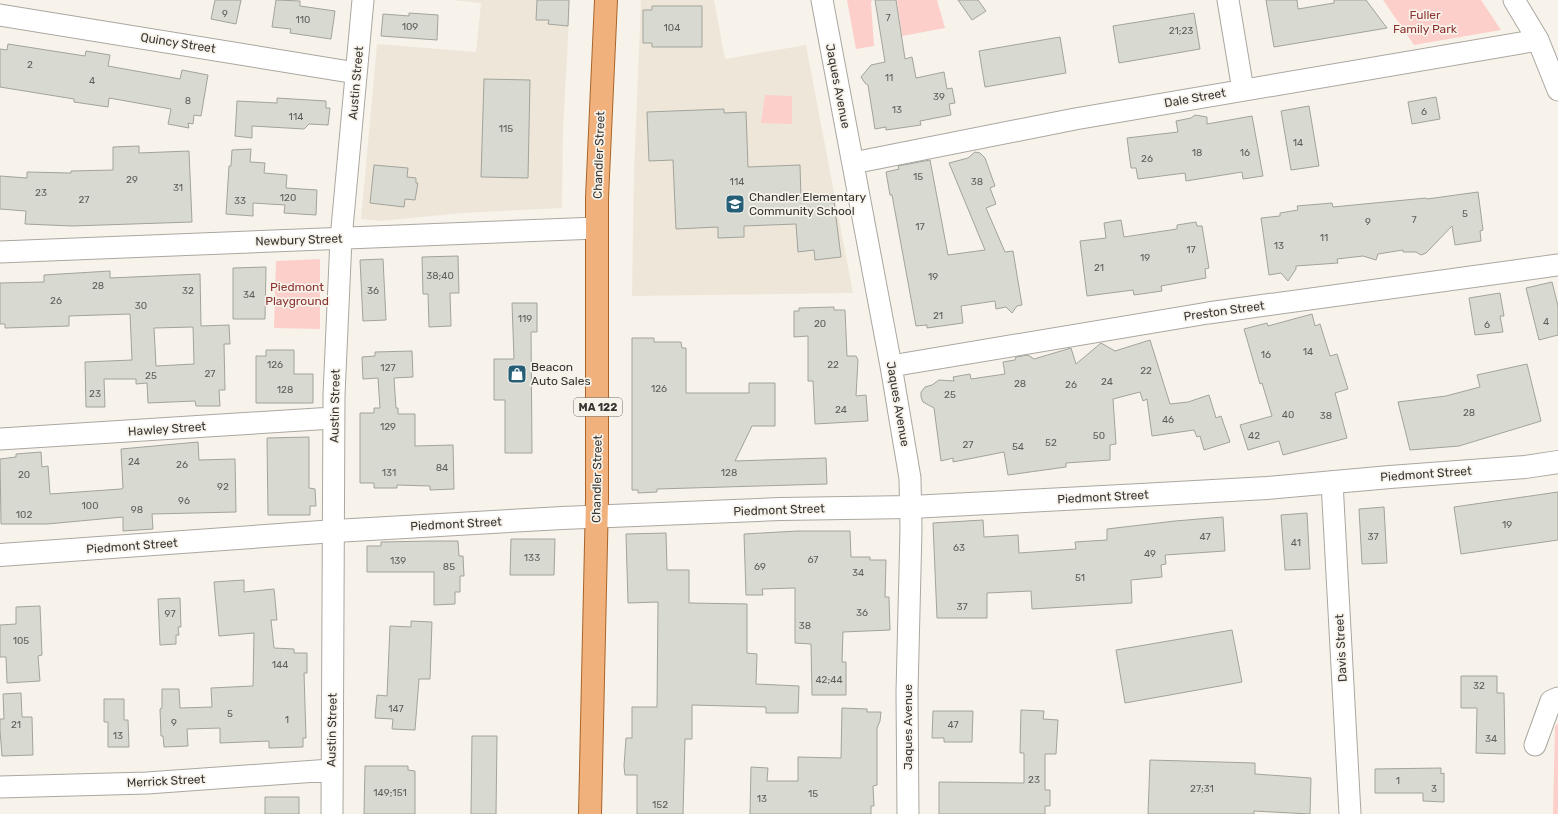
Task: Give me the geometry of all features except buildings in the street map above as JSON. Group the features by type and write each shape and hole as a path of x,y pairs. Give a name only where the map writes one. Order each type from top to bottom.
{"main road":[{"name":"Chandler Street","path":"590,814 596,517 597,228 599,126 606,0"}],"street":[{"name":"Austin Street","path":"332,814 331,770 335,531 333,418 341,239 363,0"},
{"name":"Jaques Avenue","path":"822,0 891,366 910,478 911,507 907,692 908,814"},
{"path":"1228,0 1243,90"},
{"path":"1514,0 1538,40 1558,90"},
{"name":"Quincy Street","path":"0,15 356,73"},
{"name":"Dale Street","path":"853,163 1075,119 1538,40"},
{"name":"Newbury Street","path":"0,252 597,228"},
{"name":"Preston Street","path":"891,366 1208,313 1558,265"},
{"name":"Hawley Street","path":"0,439 333,418"},
{"name":"Piedmont Street","path":"0,555 335,531 596,517 780,509 911,507 1251,489 1525,467 1558,462"},
{"name":"Davis Street","path":"1332,482 1350,814"},
{"path":"1535,745 1551,701 1558,698"},
{"name":"Merrick Street","path":"0,787 147,783 331,770"}],"shaded area":[{"path":"452,0 570,0 563,131 562,208 462,213 381,221 361,219 377,44 476,52 481,3"},
{"name":"Chandler Elementary Community School","path":"641,0 714,0 725,59 806,45 853,293 632,296 634,170"}],"green space":[{"path":"847,0 873,0 871,2 874,46 856,49"},
{"path":"897,0 937,0 945,28 902,36"},
{"name":"Fuller Family Park","path":"1383,0 1481,0 1501,30 1414,45"},
{"path":"765,95 792,96 792,124 761,123"},
{"name":"Piedmont Playground","path":"320,259 320,329 274,328 276,261"},
{"path":"1558,723 1558,814 1553,814 1555,727"}],"place":[{"name":"Chandler Elementary Community School","path":"735,204"},
{"name":"Beacon Auto Sales","path":"517,374"}]}
